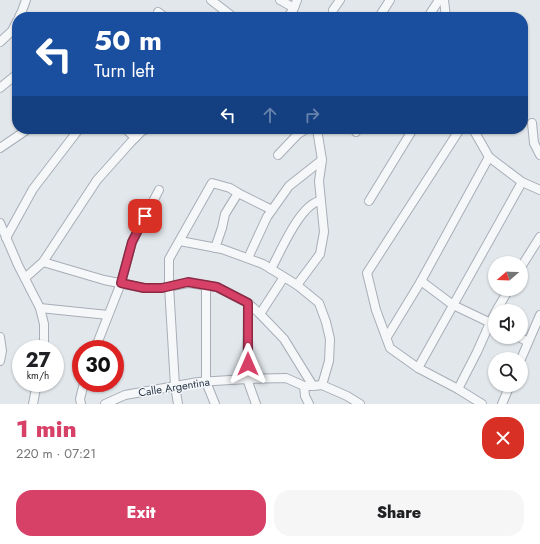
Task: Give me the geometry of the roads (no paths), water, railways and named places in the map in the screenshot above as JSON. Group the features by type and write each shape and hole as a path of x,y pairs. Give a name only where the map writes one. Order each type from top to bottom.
{"street":[{"path":"22,12 26,0"},
{"path":"212,0 227,12"},
{"path":"280,0 296,4"},
{"path":"333,10 340,0"},
{"path":"382,12 390,0"},
{"path":"431,12 439,0"},
{"path":"444,0 445,12"},
{"path":"0,42 12,30"},
{"path":"0,88 12,78"},
{"path":"532,123 540,155"},
{"path":"0,148 21,134"},
{"path":"6,238 33,189 75,134"},
{"path":"131,134 135,138"},
{"path":"24,278 43,262 97,180 140,134"},
{"path":"278,155 294,134"},
{"path":"297,285 320,254 324,232 319,181 322,160 318,134"},
{"path":"369,201 410,134"},
{"path":"457,134 367,273 376,310 390,348 418,368 458,389 482,404"},
{"path":"476,134 489,157 522,182 540,190"},
{"path":"387,337 421,281 489,157"},
{"path":"248,258 267,217 289,186 322,160"},
{"path":"418,368 522,182"},
{"path":"178,404 175,386 169,286 170,258 212,184 230,188 272,210"},
{"path":"99,340 121,283 132,242 159,190"},
{"path":"215,248 225,214 238,193"},
{"path":"271,269 293,226 311,205 317,201 321,201"},
{"path":"0,223 24,278 40,308 44,324 44,340"},
{"path":"528,256 540,237"},
{"path":"180,241 222,249 263,264 297,285 319,303 330,339 329,361 322,385 347,396 360,404"},
{"path":"43,262 104,280 144,288 162,288 188,282 217,287 248,303 284,339 309,386 305,396 309,404"},
{"path":"260,314 284,277"},
{"path":"421,281 453,305 488,322"},
{"path":"206,285 206,382 215,404"},
{"path":"248,303 247,379 256,404"},
{"path":"40,308 108,315"},
{"path":"528,342 540,315"},
{"path":"458,389 488,331"},
{"path":"0,337 2,351 0,358"},
{"name":"Calle Argentina","path":"105,404 125,395 198,382 286,378 309,386 322,385"},
{"path":"33,404 35,392"},
{"path":"81,404 80,399 82,392"},
{"path":"502,404 507,392"}]}
